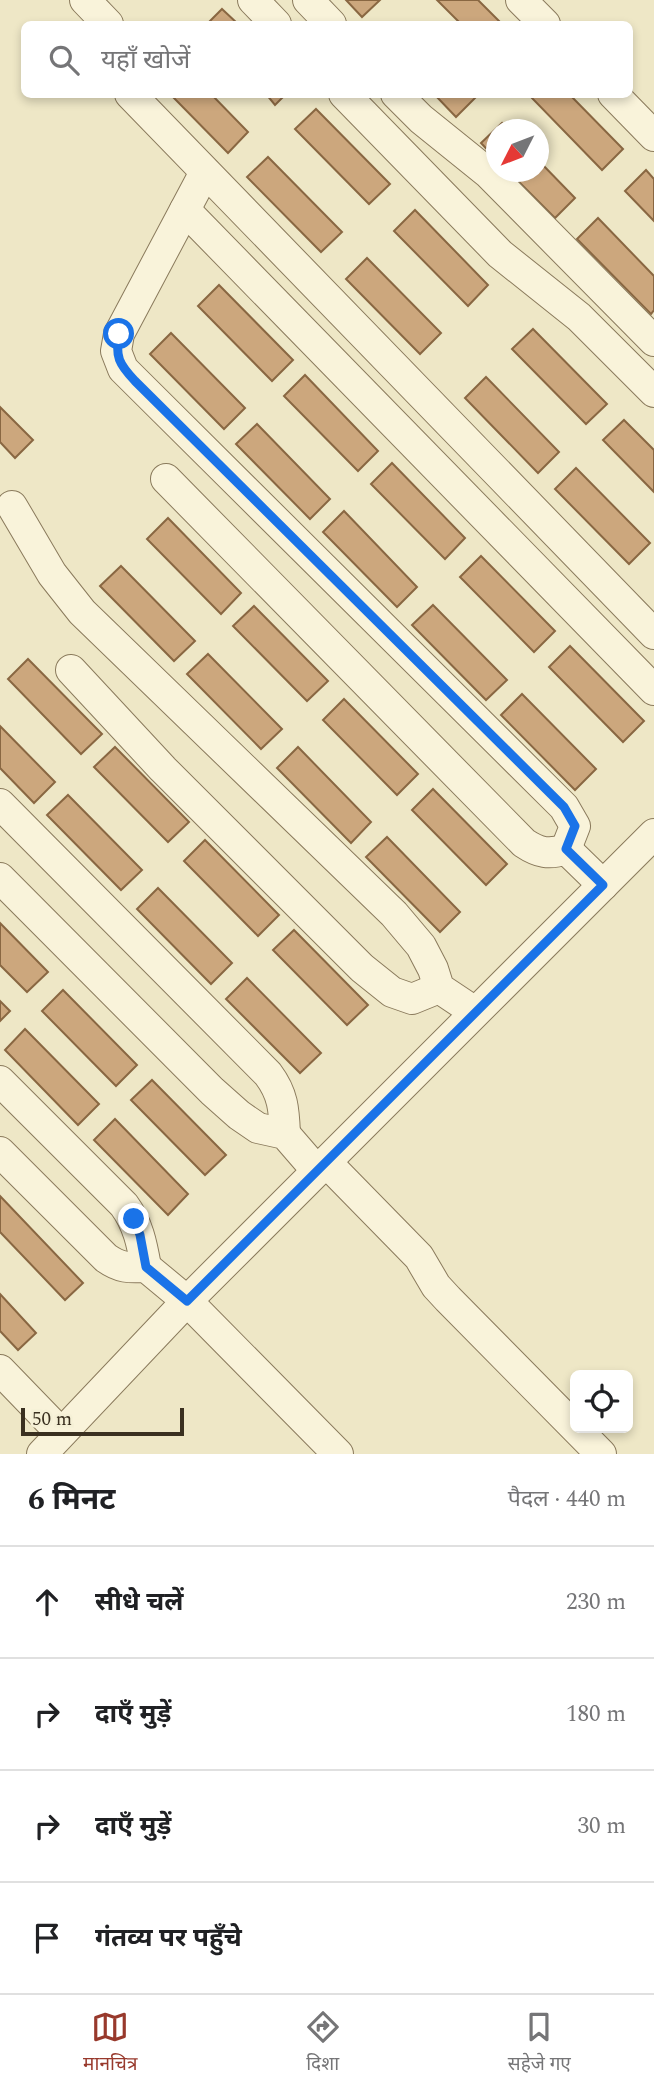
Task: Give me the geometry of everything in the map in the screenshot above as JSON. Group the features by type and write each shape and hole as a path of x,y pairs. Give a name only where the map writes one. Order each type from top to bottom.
{"street":[{"path":"85,0 105,21"},
{"path":"253,0 273,21"},
{"path":"308,0 328,21"},
{"path":"521,0 542,21"},
{"path":"134,98 654,634"},
{"path":"348,98 500,254 579,317 654,392"},
{"path":"400,98 421,119 488,173 654,341"},
{"path":"617,98 654,136"},
{"path":"205,172 119,334 116,352 123,369 564,807 575,826 566,849"},
{"path":"185,210 654,690"},
{"path":"166,479 524,843 546,854 566,849"},
{"path":"4,506 82,612 394,914 421,946 439,988 475,1012"},
{"path":"71,670 163,769 362,968 392,992 412,999 439,988"},
{"path":"0,804 268,1073 278,1087 284,1108 285,1134"},
{"path":"566,849 603,885"},
{"path":"0,1370 51,1443 187,1301 475,1012 603,885 649,849"},
{"path":"0,878 239,1115 258,1128 285,1134 419,1257 436,1286 448,1299 601,1454"},
{"path":"0,1081 124,1205 134,1219 140,1235 146,1267 187,1301 338,1454"},
{"path":"0,1152 106,1258 127,1269 146,1267"}],"building":[{"path":"346,0 380,0 362,17"},
{"path":"437,0 478,0 499,21 458,21"},
{"path":"222,9 235,21 210,21"},
{"path":"174,98 215,98 248,132 228,153"},
{"path":"269,98 282,98 275,105"},
{"path":"438,98 475,98 456,117"},
{"path":"532,98 573,98 623,149 602,170"},
{"path":"316,109 390,184 369,204 295,129"},
{"path":"268,157 342,232 321,252 247,177"},
{"path":"646,170 654,179 654,221 625,191"},
{"path":"549,171 575,198 555,218 519,182 549,182"},
{"path":"415,210 488,285 468,306 394,231"},
{"path":"598,218 654,276 654,310 651,314 577,239"},
{"path":"367,258 441,333 420,354 346,279"},
{"path":"219,285 293,360 272,381 198,306"},
{"path":"533,329 607,404 586,424 512,349"},
{"path":"171,333 245,408 224,429 150,354"},
{"path":"305,375 378,451 358,471 284,396"},
{"path":"486,377 559,452 538,473 465,398"},
{"path":"0,407 33,440 15,458 0,442"},
{"path":"624,420 654,450 654,492 603,440"},
{"path":"257,424 330,499 310,519 236,444"},
{"path":"392,463 465,538 445,559 371,484"},
{"path":"576,468 650,543 629,564 555,489"},
{"path":"344,511 417,587 397,607 323,532"},
{"path":"168,518 241,593 221,614 147,539"},
{"path":"481,556 555,631 534,652 460,577"},
{"path":"121,566 195,641 174,661 100,586"},
{"path":"433,605 507,680 486,700 412,625"},
{"path":"254,606 328,681 307,701 233,626"},
{"path":"570,646 644,721 623,742 549,667"},
{"path":"208,654 282,729 261,749 187,674"},
{"path":"28,659 102,734 81,754 8,679"},
{"path":"522,694 596,769 575,790 501,715"},
{"path":"344,699 418,774 397,795 323,720"},
{"path":"0,726 55,782 34,803 0,768"},
{"path":"115,747 189,822 168,842 94,767"},
{"path":"298,747 371,822 351,843 277,768"},
{"path":"433,789 507,864 486,885 412,810"},
{"path":"68,795 142,870 121,890 47,815"},
{"path":"387,837 460,912 440,932 366,857"},
{"path":"205,840 279,915 258,936 184,861"},
{"path":"158,888 232,963 211,984 137,909"},
{"path":"0,923 48,972 27,992 0,965"},
{"path":"294,930 368,1005 347,1025 273,950"},
{"path":"247,978 321,1053 300,1073 226,999"},
{"path":"63,990 137,1065 116,1086 42,1011"},
{"path":"0,1001 10,1011 0,1021"},
{"path":"25,1029 99,1104 78,1125 5,1050"},
{"path":"152,1080 226,1155 205,1175 131,1100"},
{"path":"115,1119 188,1194 168,1215 94,1140"},
{"path":"0,1196 83,1283 65,1300 0,1232"},
{"path":"0,1294 36,1333 18,1350 0,1331"}],"route":[{"path":"119,334 116,352 123,369 564,807 575,826 566,849 603,885 187,1301 146,1267 134,1219"}]}
